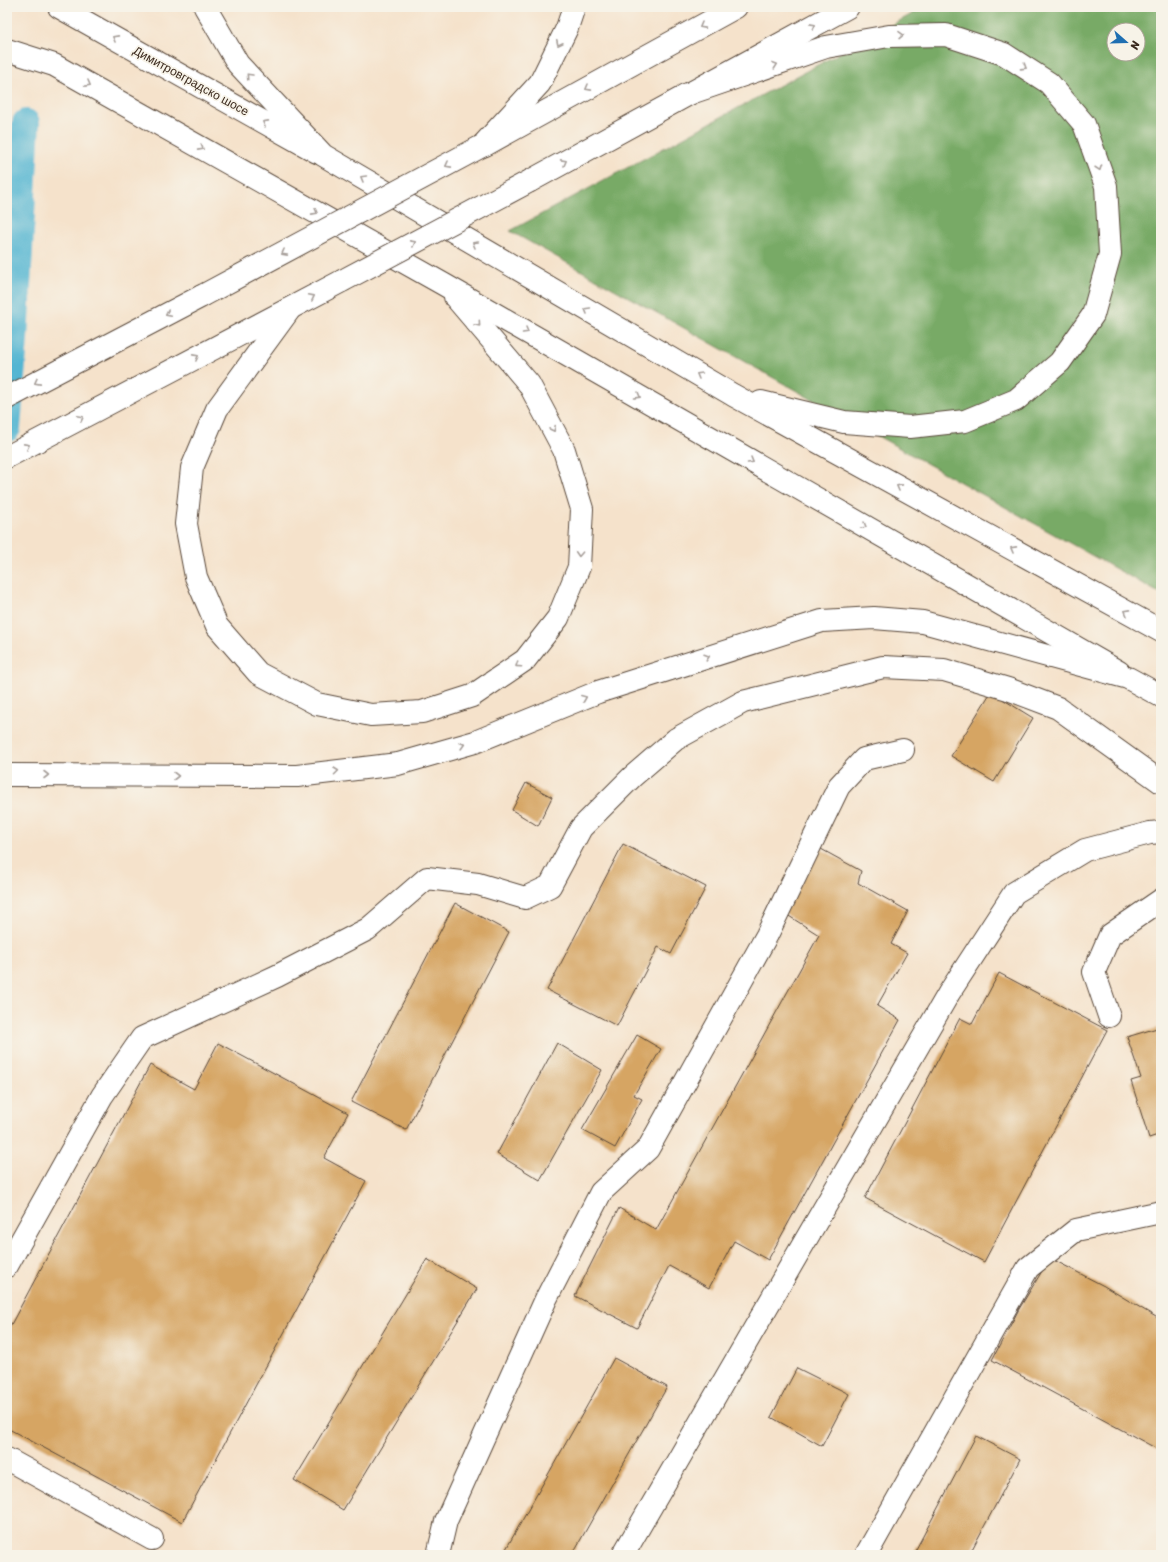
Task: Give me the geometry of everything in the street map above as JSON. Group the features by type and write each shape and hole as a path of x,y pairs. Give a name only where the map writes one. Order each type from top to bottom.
{"main road":[{"name":"Димитровградско шосе","path":"59,7 323,155 733,395 1161,631"},
{"path":"205,7 238,64 323,155"},
{"path":"482,146 540,83 566,28 574,7"},
{"path":"7,398 202,296 482,146 736,7"},
{"path":"7,457 530,181 848,7"},
{"path":"685,95 826,47 889,36 946,35 1004,54 1049,83 1084,124 1106,186 1110,254 1093,315 1060,362 1016,400 965,421 910,428 844,422 733,395"},
{"path":"7,38 443,284 1161,696"},
{"path":"7,50 54,65"},
{"path":"290,309 217,409 192,468 186,524 196,577 216,626 258,673 317,704 372,715 422,712 472,696 525,660 558,618 579,567 582,508 564,450 529,384 443,284"},
{"path":"7,775 297,776 398,764 475,742 598,692 822,621 874,618 923,622 1128,678"},
{"path":"7,1266 102,1096 142,1038 277,976 368,929 427,878 478,884 525,898 550,886 581,828 632,777 676,739 743,702 883,667 944,670 1008,689 1058,708 1161,782"},
{"path":"438,1555 446,1521 546,1299 601,1192 648,1149 767,935 839,786 864,759 903,750"},
{"path":"623,1555 949,992 1014,893 1085,850 1150,832 1161,832"},
{"path":"1109,1016 1094,972 1110,935 1161,900"},
{"path":"866,1555 1028,1268 1076,1230 1161,1212"},
{"path":"7,1459 152,1539"}],"green space":[{"path":"925,7 1161,7 1161,594 510,231"}],"building":[{"path":"991,692 1033,718 994,782 951,756"},
{"path":"526,783 552,797 538,826 512,810"},
{"path":"623,844 706,887 671,954 658,947 617,1026 547,990"},
{"path":"821,849 861,871 858,883 908,911 891,944 907,953 877,1006 900,1020 768,1260 734,1241 709,1288 669,1266 637,1328 575,1296 619,1208 656,1230 819,935 784,913"},
{"path":"455,903 509,932 406,1130 351,1102"},
{"path":"999,973 1107,1030 984,1262 865,1198 960,1018 972,1024"},
{"path":"1157,1028 1161,1041 1161,1134 1149,1138 1131,1081 1141,1078 1127,1037"},
{"path":"637,1035 661,1049 634,1095 642,1099 615,1148 582,1130"},
{"path":"218,1043 348,1113 324,1158 366,1181 182,1522 7,1428 7,1332 150,1065 194,1089"},
{"path":"557,1043 602,1070 540,1180 497,1154"},
{"path":"1050,1258 1104,1286 1161,1320 1161,1451 992,1360 1019,1309"},
{"path":"427,1259 477,1289 343,1510 294,1480"},
{"path":"614,1358 667,1387 572,1555 516,1555 506,1549"},
{"path":"797,1368 849,1394 822,1446 771,1417"},
{"path":"976,1436 1020,1459 969,1555 913,1555"}],"waterway":[{"path":"7,428 14,339 26,123"}]}
